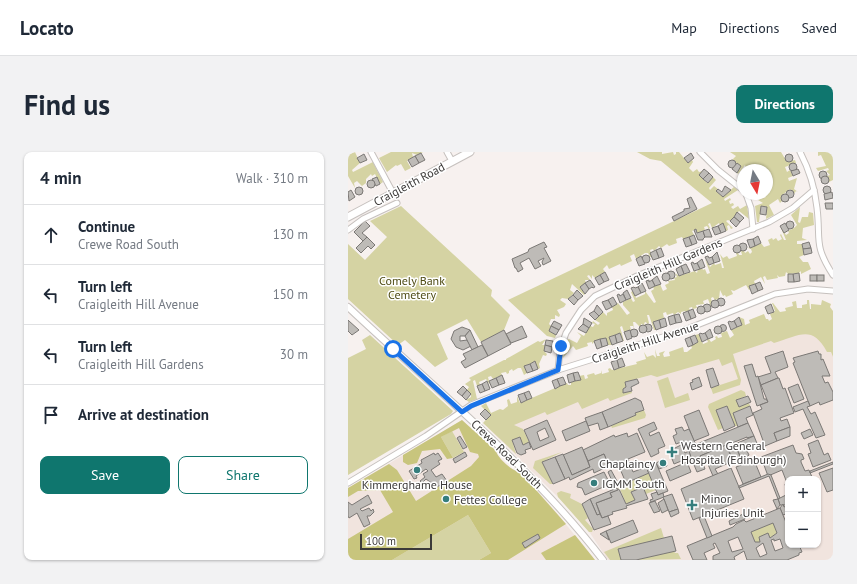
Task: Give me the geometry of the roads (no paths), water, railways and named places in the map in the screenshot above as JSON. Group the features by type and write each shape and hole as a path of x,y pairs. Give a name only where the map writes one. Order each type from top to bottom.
{"main road":[{"name":"Craigleith Road","path":"348,217 470,152"}],"street":[{"path":"371,152 393,193"},
{"path":"447,152 452,161"},
{"path":"700,152 718,170 737,185"},
{"path":"800,152 814,190 817,207 819,247 823,259 833,275"},
{"name":"Craigleith Hill Gardens","path":"558,370 560,350 566,333 581,310 595,296 637,276 784,215 814,190"},
{"path":"748,200 751,208 753,229"},
{"path":"348,230 364,219 397,203"},
{"name":"Craigleith Hill Avenue","path":"348,483 471,406 558,370 682,331 768,296 796,290 833,291"},
{"name":"Crewe Road South","path":"348,307 548,494 603,560"}],"place":[{"name":"Western General Hospital (Edinburgh)","path":"672,452"},
{"name":"Chaplaincy","path":"663,463"},
{"name":"Kimmerghame House","path":"417,470"},
{"name":"IGMM South","path":"594,483"},
{"name":"Fettes College","path":"446,499"},
{"name":"Minor Injuries Unit","path":"692,505"}],"park label":[{"name":"Comely Bank Cemetery","path":"412,287"}]}
